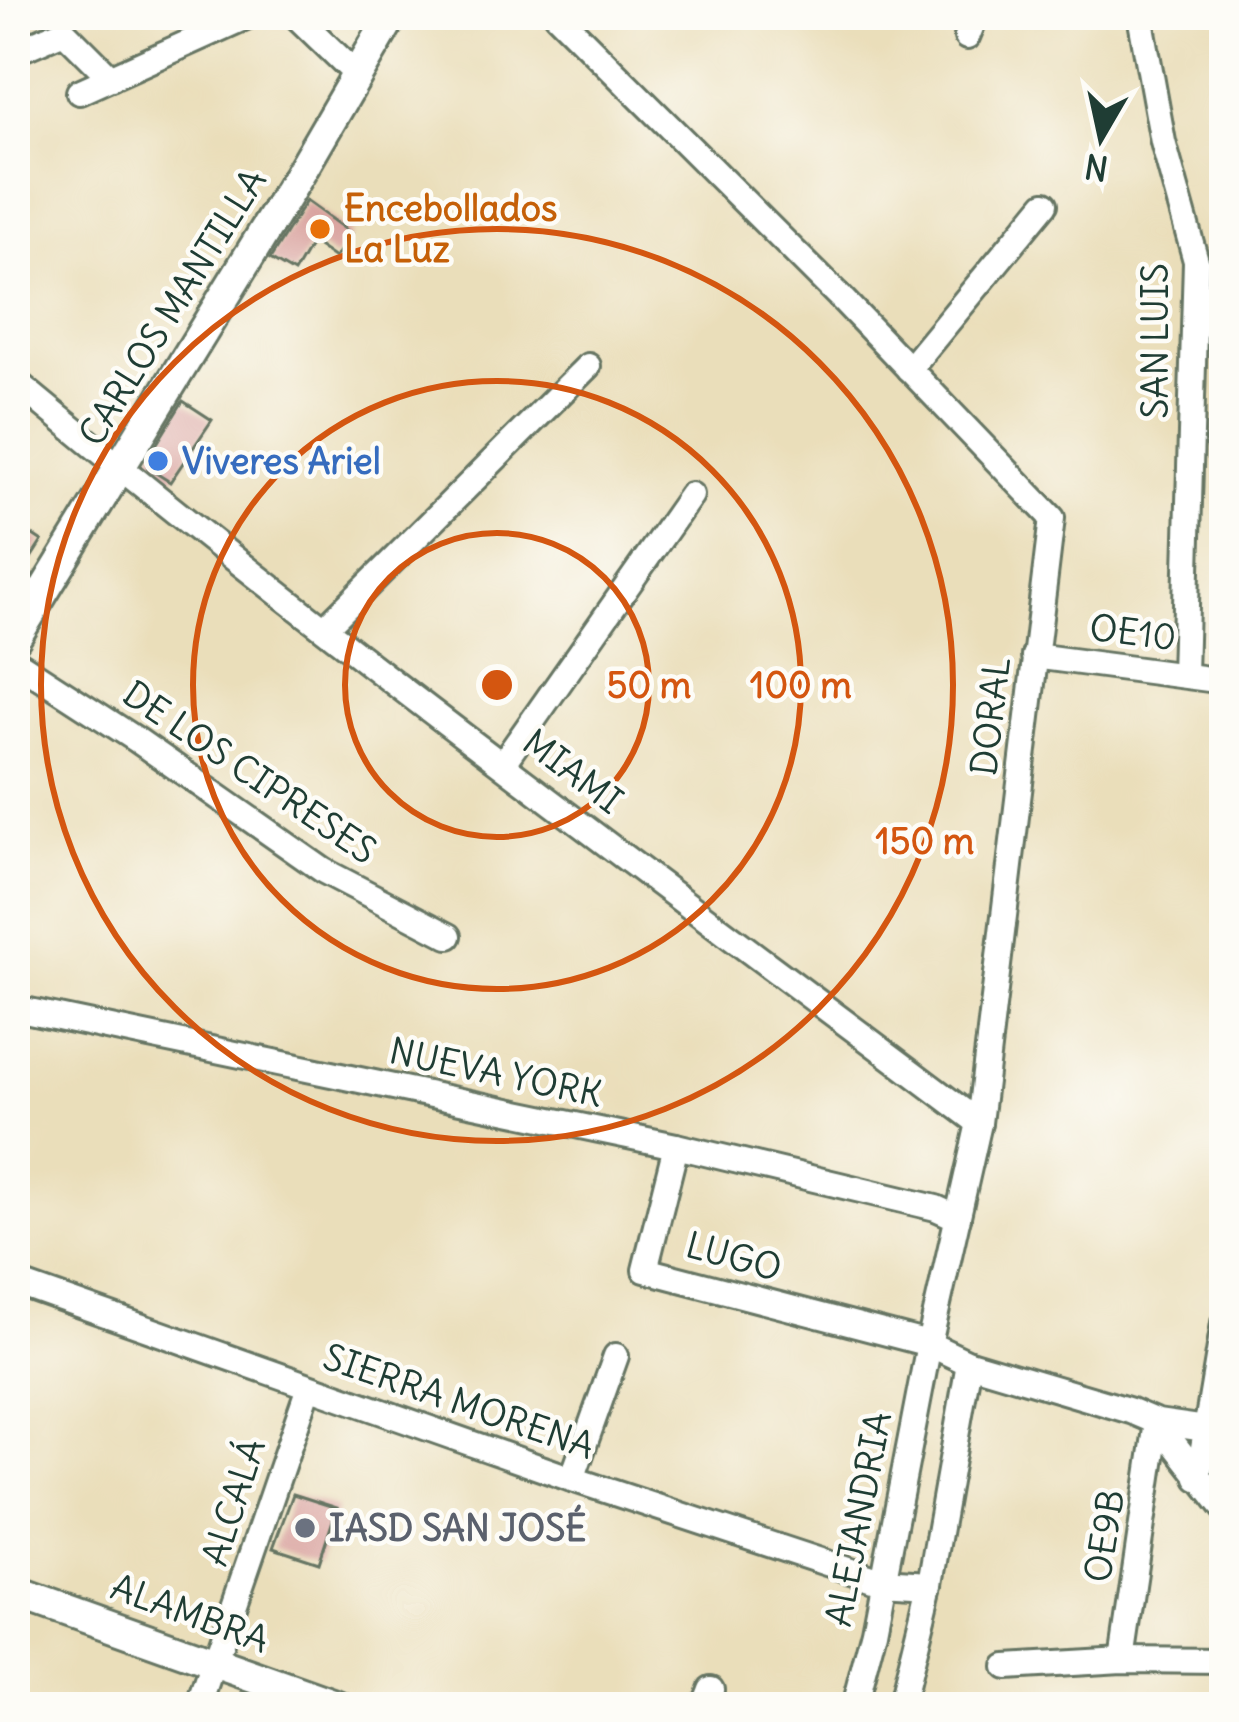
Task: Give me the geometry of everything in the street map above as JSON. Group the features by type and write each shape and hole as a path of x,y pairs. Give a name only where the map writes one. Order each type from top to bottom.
{"street":[{"path":"79,92 250,15"},
{"path":"295,15 357,75"},
{"name":"CARLOS MANTILLA","path":"15,638 392,15"},
{"name":"DORAL","path":"557,15 1052,518 979,1123 929,1344"},
{"name":"SAN LUIS","path":"1140,15 1163,142 1196,261 1184,674"},
{"path":"15,52 64,32 110,78"},
{"path":"909,369 1046,203"},
{"path":"326,627 588,366"},
{"name":"MIAMI","path":"15,381 119,468 503,764 979,1123"},
{"path":"503,764 691,495"},
{"name":"OE10","path":"1034,656 1224,681"},
{"name":"DE LOS CIPRESES","path":"15,661 324,871 449,936"},
{"name":"NUEVA YORK","path":"15,1008 676,1146 936,1208 958,1218"},
{"name":"LUGO","path":"676,1146 645,1270 929,1344"},
{"name":"SIERRA MORENA","path":"15,1282 572,1479 881,1581 930,1584"},
{"path":"1198,1478 1224,1323"},
{"path":"929,1344 969,1363 1157,1422 1206,1429"},
{"name":"ALEJANDRIA","path":"854,1707 874,1630 929,1344"},
{"path":"572,1479 616,1356"},
{"path":"900,1707 930,1584 969,1363"},
{"name":"ALCALÁ","path":"200,1707 309,1387"},
{"path":"1157,1422 1224,1508"},
{"name":"OE9B","path":"1122,1660 1157,1422"},
{"name":"ALAMBRA","path":"15,1592 338,1707"},
{"path":"1006,1667 1122,1660 1224,1661"}],"building":[{"name":"Encebollados La Luz","path":"306,201 352,234 335,258 312,242 294,273 270,259"},
{"path":"183,401 212,420 170,482 148,468 148,458"},
{"path":"15,523 42,541 15,583"},
{"name":"IASD SAN JOSÉ","path":"293,1494 337,1508 319,1563 273,1548"}],"place":[{"name":"Encebollados La Luz","path":"320,229"},
{"name":"Viveres Ariel","path":"158,461"},
{"name":"IASD SAN JOSÉ","path":"305,1528"}]}
